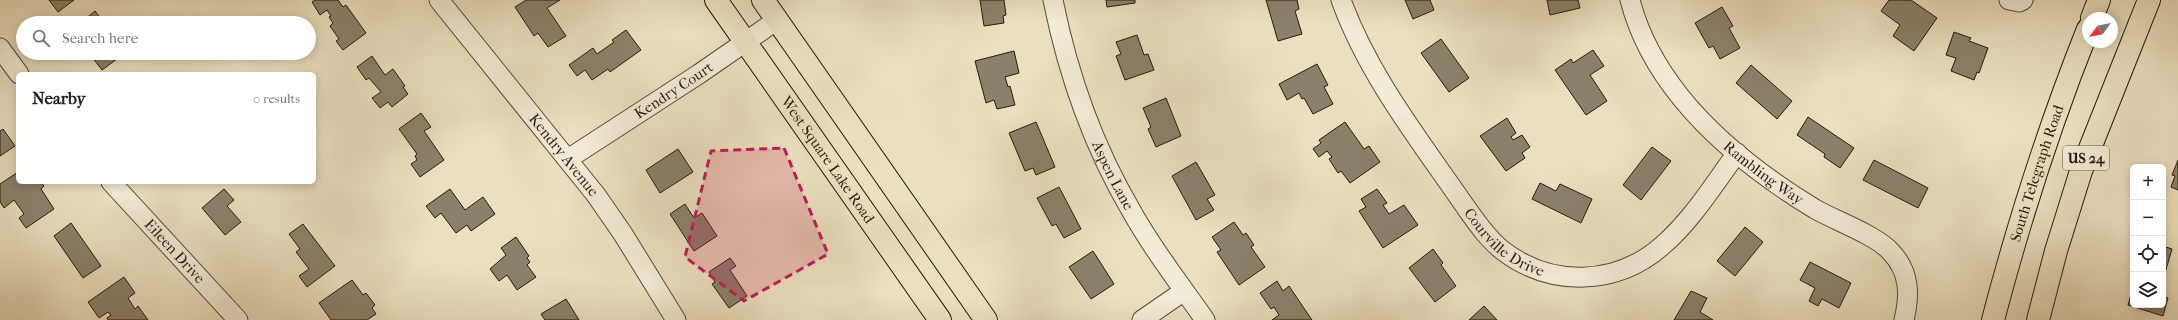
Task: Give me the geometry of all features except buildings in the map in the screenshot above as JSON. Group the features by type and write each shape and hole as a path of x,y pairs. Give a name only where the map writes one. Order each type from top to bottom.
{"highway":[{"name":"West Square Lake Road","path":"716,0 940,320"},
{"path":"763,0 986,320"},
{"path":"2094,12 2099,0"},
{"name":"US 24","path":"2038,320 2056,251 2081,171 2149,0"},
{"name":"South Telegraph Road","path":"1993,320 2012,248 2042,150 2082,45"}],"street":[{"name":"Kendry Avenue","path":"439,0 568,158 623,234 676,320"},
{"name":"Aspen Lane","path":"1053,0 1061,37 1073,79 1096,141 1132,212 1184,291"},
{"name":"Courville Drive","path":"1341,0 1361,48 1378,78 1467,209 1481,228 1501,249 1532,268 1558,275 1595,278 1632,267 1653,254 1675,233 1737,153"},
{"name":"Rambling Way","path":"1630,0 1644,37 1667,78 1696,116 1737,153 1786,190 1814,208 1882,244 1890,251 1901,266 1907,281 1909,299 1904,320"},
{"path":"2009,0 2019,2 2023,0"},
{"name":"Kendry Court","path":"568,158 746,42 777,20"},
{"path":"0,48 18,72"},
{"name":"Eileen Drive","path":"113,184 238,320"},
{"path":"1142,320 1184,291 1204,320"}],"highlighted area":[{"path":"784,148 828,254 744,301 685,257 711,151"}]}
